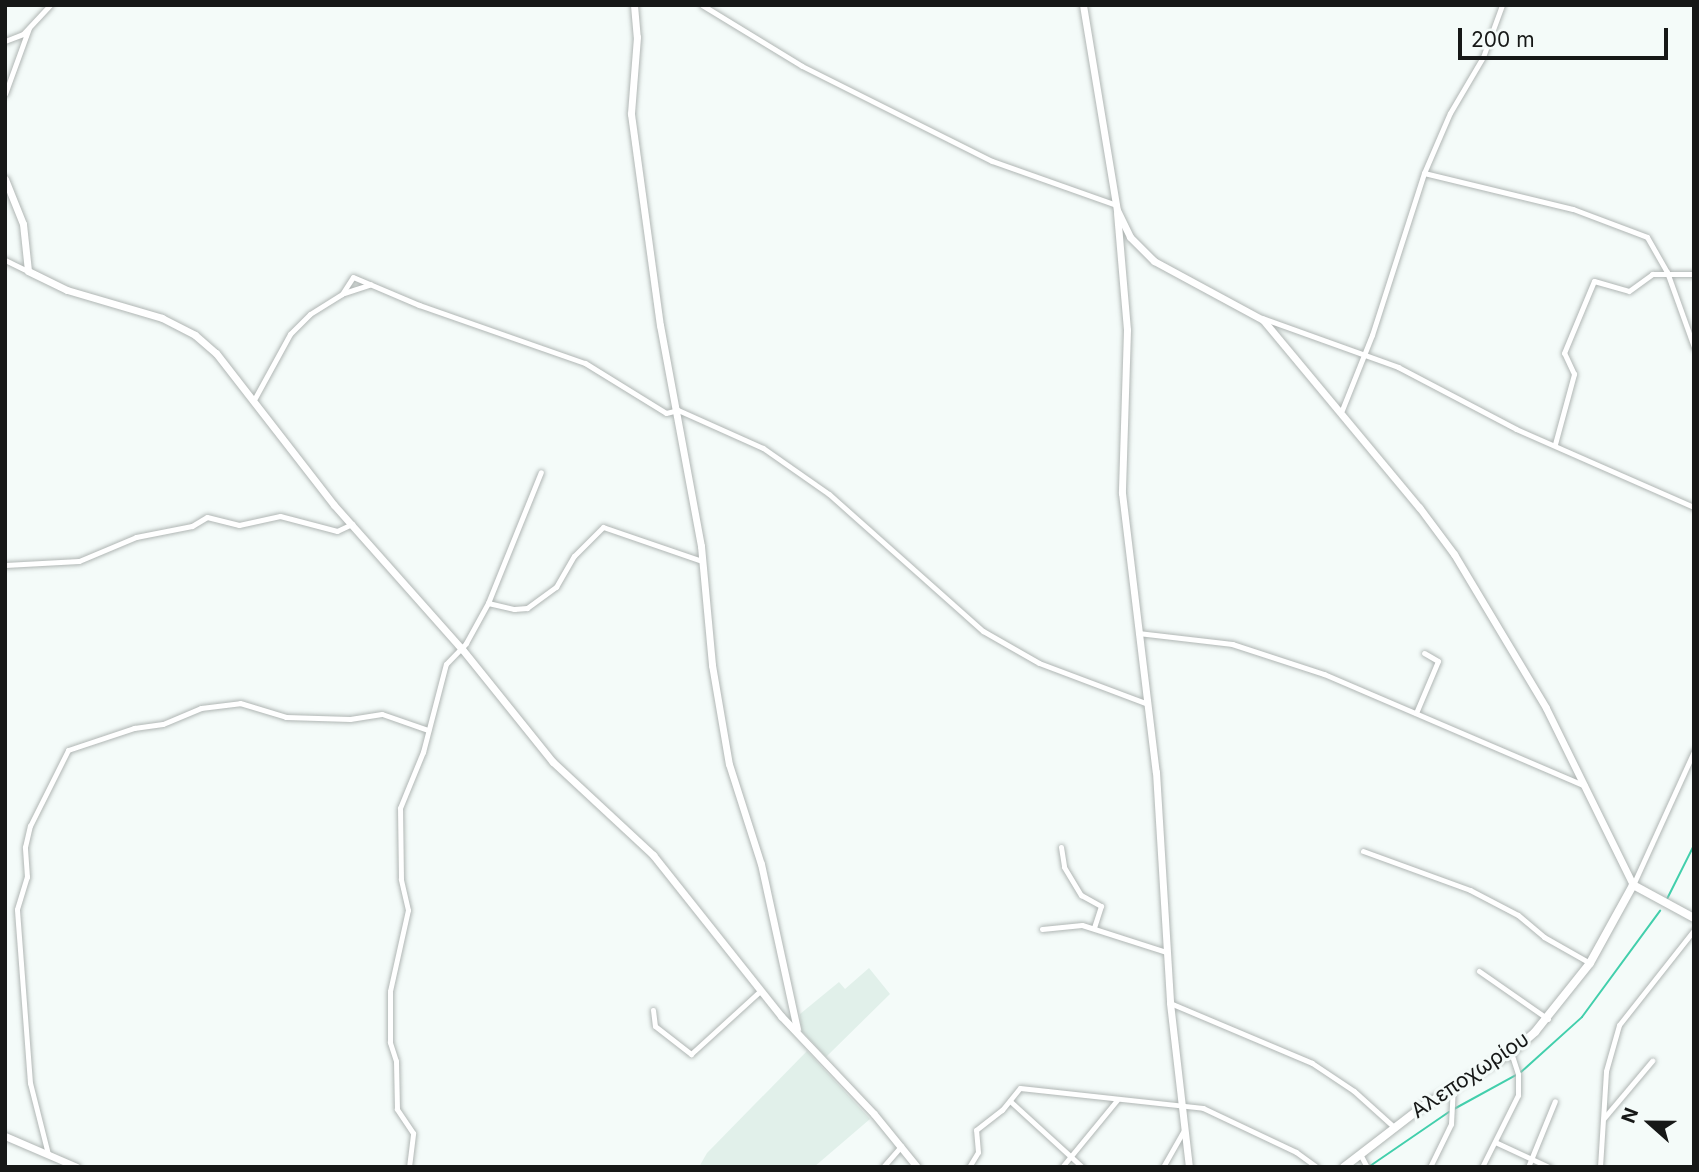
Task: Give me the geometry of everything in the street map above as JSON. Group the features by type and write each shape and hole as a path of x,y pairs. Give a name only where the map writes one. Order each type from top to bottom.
{"main road":[{"path":"1633,885 1694,918"},
{"name":"Αλεποχωρίου","path":"1344,1167 1394,1127 1511,1054 1548,1018 1590,963 1633,885"}],"street":[{"path":"5,41 29,28 50,5"},
{"path":"634,5 637,37 631,114 660,325 678,410 702,561 710,650 729,764 761,864 797,1029"},
{"path":"702,5 802,66 992,161 1117,208 1134,244 1146,256 1259,317 1339,342 1363,355 1398,367 1694,508"},
{"path":"1083,5 1117,208 1127,330 1122,493 1148,704 1170,1003 1189,1167"},
{"path":"1342,410 1424,173 1450,113 1483,57 1502,5"},
{"path":"5,94 29,28"},
{"path":"1424,173 1464,186 1505,191 1553,208 1573,209 1628,229 1651,241 1667,272 1694,347"},
{"path":"5,179 23,224 28,271"},
{"path":"5,260 43,282 187,330 216,353 255,398 352,524 462,649 553,762 653,855 760,991 797,1029 917,1167"},
{"path":"1555,444 1574,374 1564,353 1594,281 1634,291 1652,274 1694,274"},
{"path":"341,295 353,277 419,305 585,363 666,413 678,410 781,459 829,494 947,603 999,641 1039,663 1148,704"},
{"path":"255,398 290,334 310,314 341,295 372,284"},
{"path":"1259,317 1342,410 1454,554 1546,708 1633,885"},
{"path":"409,1167 413,1133 397,1109 390,998 408,910 401,879 400,808 428,730 446,664 452,653 462,649 488,603 541,472"},
{"path":"5,565 79,561 144,534 192,526 207,517 239,525 280,516 337,531 352,524"},
{"path":"488,603 514,610 527,608 555,587 571,559 604,527 702,561"},
{"path":"1138,633 1232,644 1324,674 1585,786"},
{"path":"1416,713 1438,664 1424,653"},
{"path":"48,1154 30,1083 16,909 27,877 25,847 30,826 68,750 134,728 163,724 201,708 240,703 286,717 350,719 382,714 428,730"},
{"path":"1633,885 1694,751"},
{"path":"1061,847 1064,867 1081,895 1101,906 1094,928"},
{"path":"1363,851 1470,890 1518,915 1544,937 1590,963"},
{"path":"1042,929 1071,923 1166,951"},
{"path":"1600,1167 1606,1071 1619,1025 1694,930"},
{"path":"1479,971 1548,1018"},
{"path":"653,1010 655,1026 691,1054 760,991"},
{"path":"1170,1003 1312,1063 1394,1127"},
{"path":"1482,1167 1518,1095 1518,1074 1511,1054"},
{"path":"1604,1118 1652,1061"},
{"path":"969,1167 978,1153 976,1130 1010,1101 1020,1088 1183,1106 1217,1114 1317,1167"},
{"path":"1430,1167 1451,1124 1453,1088"},
{"path":"1062,1167 1117,1100"},
{"path":"1010,1101 1082,1167"},
{"path":"1528,1167 1555,1101"},
{"path":"1163,1167 1185,1129"},
{"path":"6,1138 77,1167"},
{"path":"1495,1142 1549,1167"},
{"path":"883,1167 901,1146"},
{"path":"1360,1154 1367,1167"}],"shaded area":[{"path":"869,968 890,994 826,1057 801,1030 800,1014 839,982 845,989"},
{"path":"807,1051 870,1119 814,1167 699,1167 707,1153"}],"waterway":[{"path":"1667,899 1694,845"},
{"path":"1521,1072 1582,1017 1660,911"},
{"path":"1454,1109 1516,1075"},
{"path":"1370,1166 1449,1112"}]}
